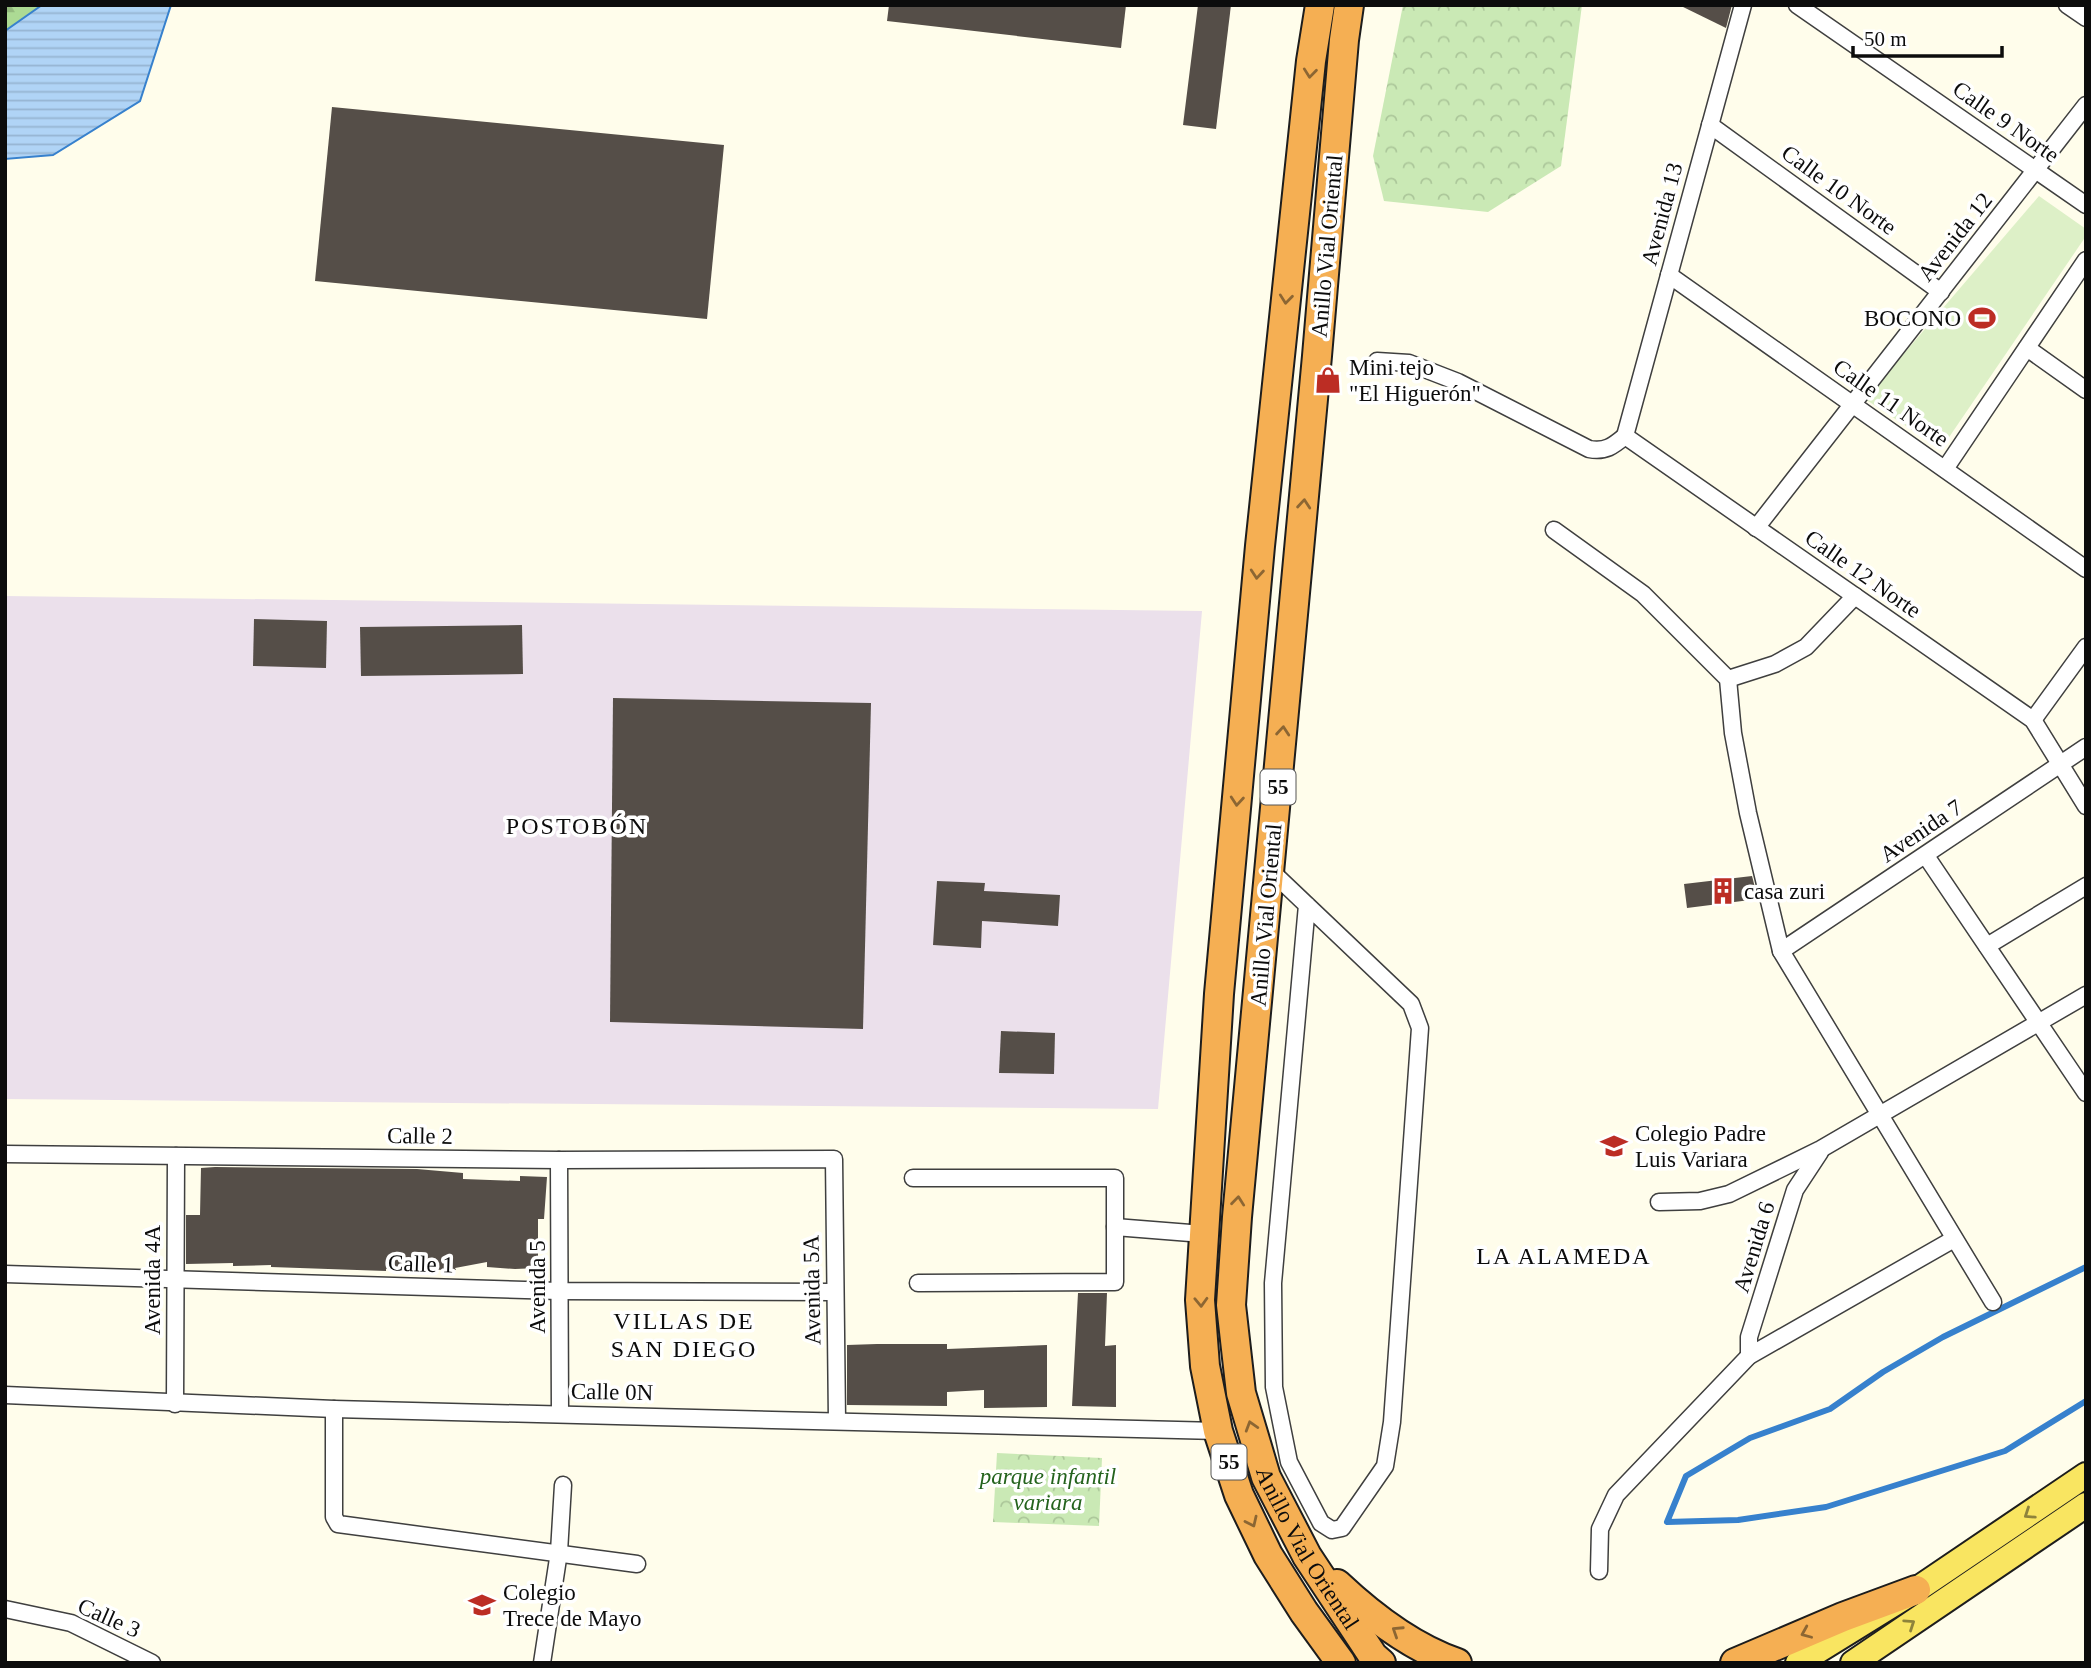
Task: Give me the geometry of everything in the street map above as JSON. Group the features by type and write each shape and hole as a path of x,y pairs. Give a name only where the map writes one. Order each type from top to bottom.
{"highway":[{"name":"Anillo Vial Oriental","path":"1320,5 1310,73 1260,546 1219,994 1200,1300 1205,1366 1218,1431 1239,1495 1268,1555 1341,1663"},
{"name":"Anillo Vial Oriental","path":"1349,5 1238,1203 1231,1305 1241,1393 1266,1477 1307,1556 1373,1656 1381,1663"},
{"path":"1307,1556 1380,1620 1445,1659 1457,1663"},
{"path":"1735,1663 1843,1617 1916,1590"}],"main road":[{"path":"1798,1663 1916,1590 2086,1475"},
{"path":"1853,1663 2086,1505"}],"street":[{"name":"Avenida 13","path":"1625,436 1743,5"},
{"name":"Calle 9 Norte","path":"1797,5 2086,205"},
{"path":"2067,5 2086,18"},
{"name":"Avenida 12","path":"1756,528 2086,106"},
{"name":"Calle 10 Norte","path":"1710,125 1941,292"},
{"path":"1945,469 2086,260"},
{"name":"Calle 11 Norte","path":"1669,275 2086,569"},
{"path":"2027,348 2086,390"},
{"path":"1377,361 1409,363 1458,382 1589,449 1601,451 1610,448 1625,436"},
{"name":"Calle 12 Norte","path":"1625,436 2033,720 2086,806"},
{"path":"1554,530 1643,594 1728,679 1733,733 1748,813 1781,951 1993,1303"},
{"path":"1728,679 1775,664 1806,647 1855,596"},
{"path":"2033,720 2086,647"},
{"name":"Avenida 7","path":"1781,951 2086,747"},
{"path":"1926,856 2086,1093"},
{"path":"1270,870 1307,905 1411,1004 1420,1028 1392,1422 1385,1466 1342,1528 1332,1530 1321,1523 1289,1462 1274,1387 1273,1283 1307,905"},
{"path":"1987,946 2086,886"},
{"name":"Avenida 6","path":"1749,1356 1749,1337 1795,1190 1821,1149 2086,995"},
{"path":"1659,1202 1700,1201 1729,1194 1821,1149"},
{"name":"Calle 2","path":"5,1154 559,1160 834,1159"},
{"name":"Avenida 4A","path":"176,1156 176,1404"},
{"name":"Avenida 5A","path":"834,1159 837,1420"},
{"name":"Avenida 5","path":"559,1160 560,1414"},
{"path":"913,1178 1115,1178 1115,1282 918,1283"},
{"path":"1115,1227 1203,1234"},
{"path":"1599,1571 1600,1529 1616,1495 1749,1356 1954,1239"},
{"name":"Calle 1","path":"5,1274 559,1291 835,1292"},
{"name":"Calle 0N","path":"5,1395 334,1409 1218,1431"},
{"path":"334,1409 334,1517 338,1524 637,1564"},
{"path":"542,1663 559,1552 563,1485"},
{"name":"Calle 3","path":"5,1609 71,1623 152,1663"}],"shaded area":[{"path":"5,596 1202,611 1158,1109 5,1099"}],"green space":[{"path":"5,5 42,5 5,31"},
{"path":"1403,5 1582,5 1561,166 1488,212 1384,201 1373,156"},
{"name":"BOCONO","path":"2039,196 2086,229 2086,236 1941,449 1865,399"},
{"name":"parque infantil variara","path":"997,1453 1102,1458 1099,1526 993,1522"}],"water":[{"path":"42,5 171,5 140,101 53,155 5,159 5,31"}],"building":[{"path":"889,5 1126,5 1121,48 887,21"},
{"path":"1198,5 1231,5 1216,129 1183,125"},
{"path":"1679,5 1732,5 1726,28"},
{"path":"332,107 724,145 707,319 315,281"},
{"path":"254,619 327,621 326,668 253,666"},
{"path":"522,625 523,674 361,676 360,627"},
{"path":"613,698 871,703 863,1029 610,1022"},
{"name":"casa zuri","path":"1752,876 1758,899 1687,908 1684,884"},
{"path":"937,881 985,883 984,891 1060,895 1058,926 982,921 981,948 933,945"},
{"path":"1001,1031 1055,1033 1054,1074 999,1073"},
{"path":"201,1168 417,1169 463,1173 463,1179 520,1181 520,1176 547,1177 544,1219 538,1219 538,1268 487,1267 487,1262 455,1268 456,1270 386,1271 271,1265 233,1266 233,1263 186,1264 186,1215 200,1215"},
{"path":"1078,1293 1107,1293 1105,1346 1116,1345 1116,1407 1072,1406"},
{"path":"947,1344 947,1349 1047,1345 1047,1407 984,1408 984,1390 947,1392 947,1406 847,1405 847,1345"}],"waterway":[{"path":"2086,1267 1943,1337 1883,1372 1830,1409 1750,1438 1686,1476 1667,1522 1738,1520 1826,1507 2005,1451 2086,1401"}],"place":[{"name":"BOCONO","path":"1982,318"},
{"name":"Mini tejo \"El Higuerón\"","path":"1328,380"},
{"name":"casa zuri","path":"1723,891"},
{"name":"Colegio Padre Luis Variara","path":"1614,1146"},
{"name":"Colegio Trece de Mayo","path":"482,1605"}],"district":[{"name":"POSTOBÓN","path":"577,826"},
{"name":"LA ALAMEDA","path":"1564,1256"},
{"name":"VILLAS DE SAN DIEGO","path":"684,1335"}]}
